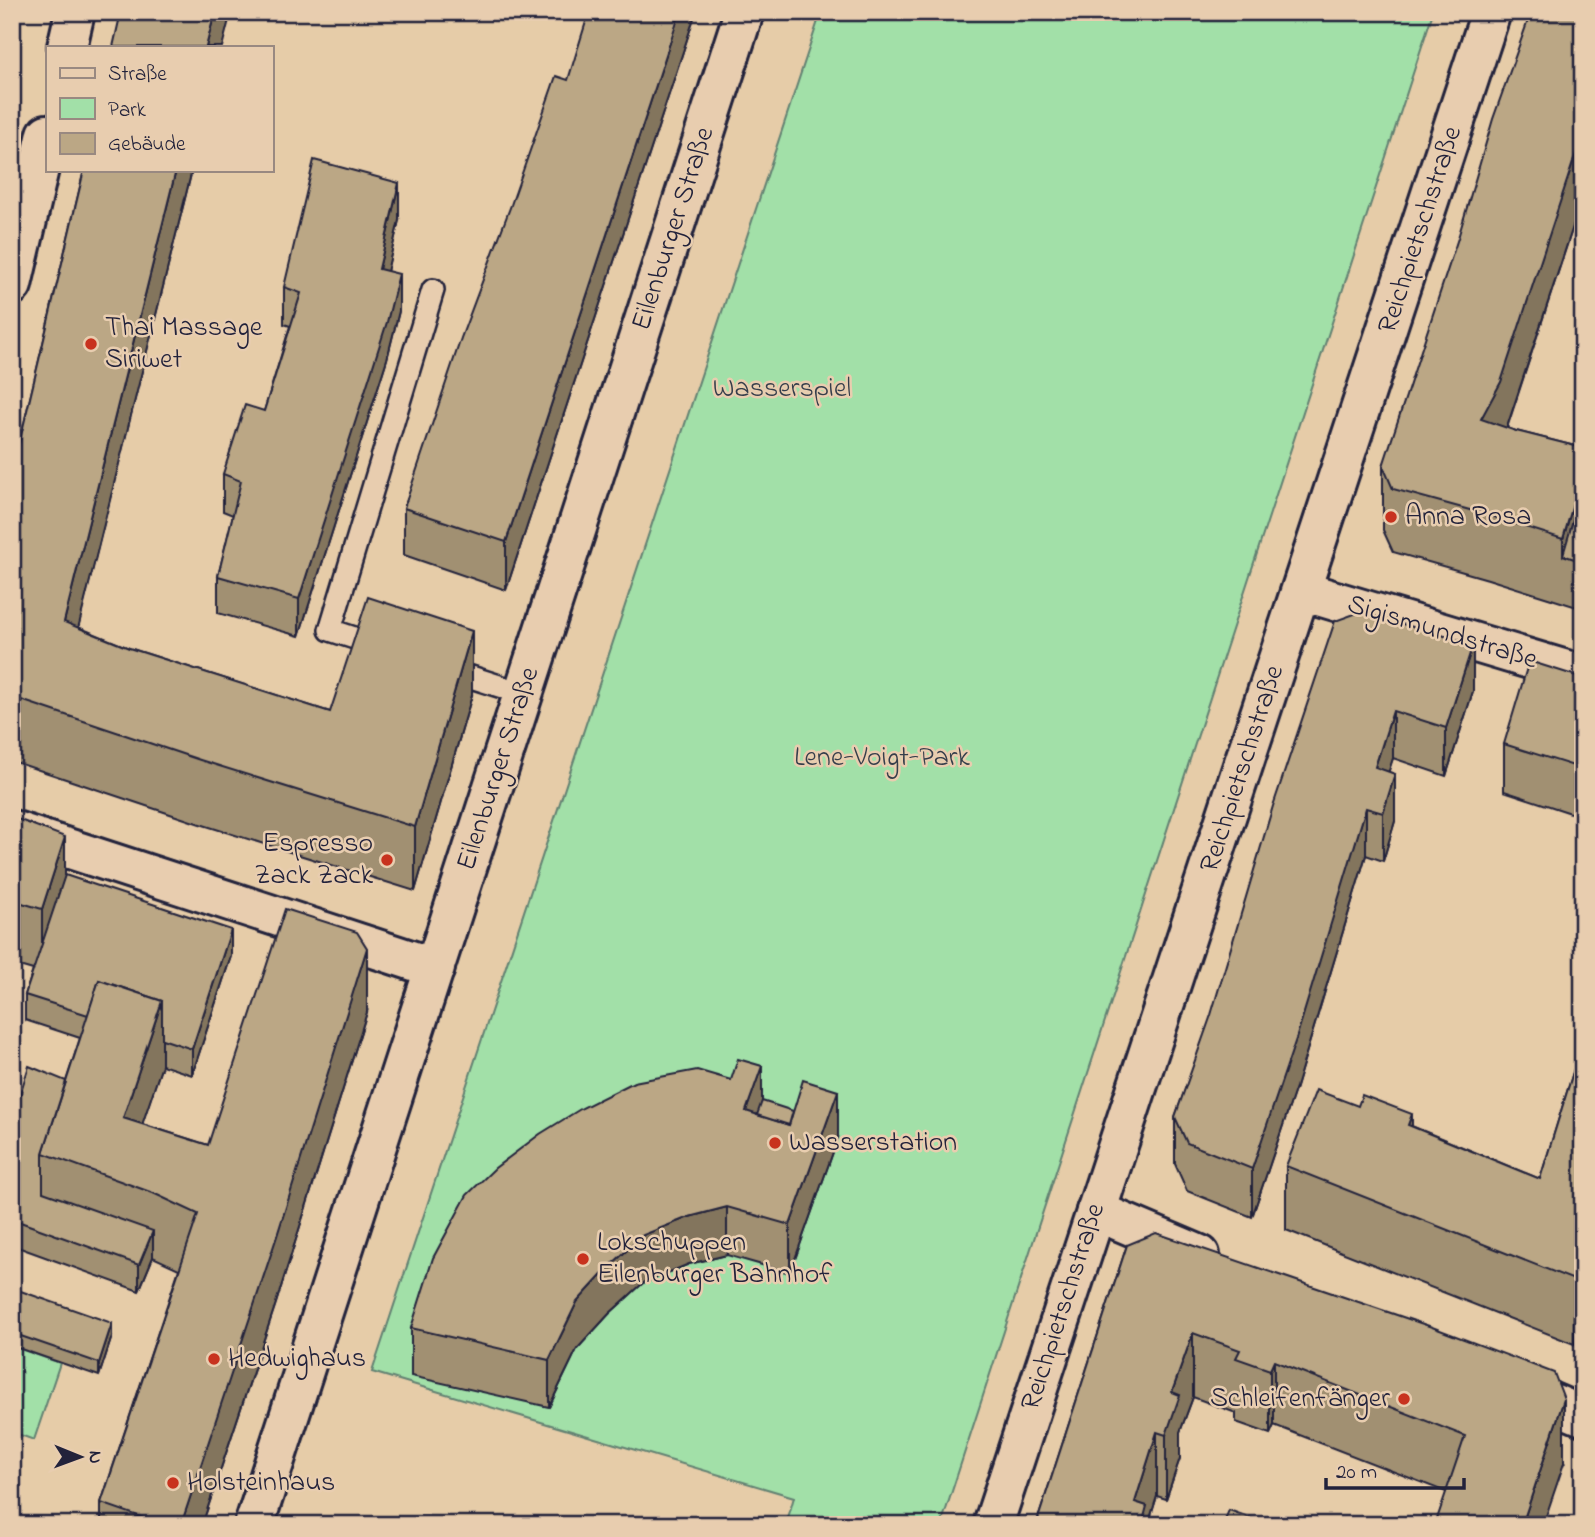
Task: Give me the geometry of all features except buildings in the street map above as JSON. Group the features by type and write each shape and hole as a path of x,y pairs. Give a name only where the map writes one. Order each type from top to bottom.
{"street":[{"path":"67,46 75,12"},
{"name":"Eilenburger Straße","path":"254,1525 744,12"},
{"name":"Reichpietschstraße","path":"993,1525 1491,12"},
{"path":"12,285 46,138"},
{"name":"Sigismundstraße","path":"1302,591 1583,675"},
{"path":"12,830 435,968"},
{"path":"1096,1211 1236,1270"},
{"path":"1491,1378 1583,1416"}],"lane":[{"path":"396,652 330,630 433,289"},
{"path":"422,661 524,694"}],"green space":[{"name":"Lene-Voigt-Park","path":"821,12 1433,12 941,1525 786,1525 794,1497 372,1372"},
{"path":"12,1346 60,1363 34,1440 12,1432"}],"place":[{"name":"Thai Massage Siriwet","path":"91,344"},
{"name":"Anna Rosa","path":"1391,517"},
{"name":"Espresso Zack Zack","path":"387,860"},
{"name":"Wasserstation","path":"775,1143"},
{"name":"Lokschuppen Eilenburger Bahnhof","path":"583,1259"},
{"name":"Hedwighaus","path":"214,1359"},
{"name":"Schleifenfänger","path":"1404,1399"},
{"name":"Holsteinhaus","path":"173,1483"}],"park label":[{"name":"Wasserspiel","path":"782,389"}]}
